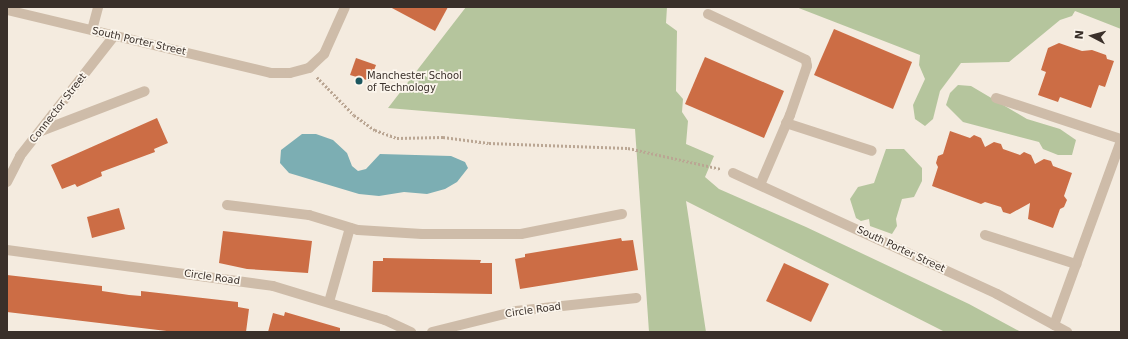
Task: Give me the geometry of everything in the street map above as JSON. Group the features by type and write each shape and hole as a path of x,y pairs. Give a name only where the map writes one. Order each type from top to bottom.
{"street":[{"path":"92,30 98,7"},
{"path":"309,68 324,54 345,7"},
{"name":"South Porter Street","path":"7,10 271,73 290,73 309,68"},
{"path":"708,14 806,60 807,66 786,123 760,185"},
{"name":"Connector Street","path":"7,182 20,156 114,36"},
{"path":"41,131 145,91"},
{"path":"996,98 1121,140 1054,325"},
{"path":"786,123 872,151"},
{"name":"South Porter Street","path":"733,173 997,294 1067,332"},
{"path":"226,206 308,215 350,228 415,234 521,234 622,214"},
{"path":"329,302 350,228"},
{"path":"985,235 1076,264"},
{"name":"Circle Road","path":"7,250 273,286 385,320 411,332"},
{"name":"Circle Road","path":"432,332 516,311 636,298"}],"path":[{"path":"309,68 354,115 376,130 397,138 443,137 489,143 628,148 733,173"}],"green space":[{"path":"466,7 667,7 666,23 677,31 676,91 683,99 682,112 688,121 686,144 714,156 705,177 719,189 806,227 969,304 1021,332 945,332 686,201 706,332 649,332 635,129 388,108"},
{"path":"796,7 1121,7 1121,29 1075,11 1072,16 1060,20 1009,62 961,63 940,91 933,119 925,126 915,119 913,105 925,79 919,65 920,55"},
{"path":"958,85 971,86 1027,119 1060,129 1076,140 1072,155 1058,155 1043,149 1039,142 963,122 946,105 950,93"},
{"path":"886,149 904,149 922,168 922,181 914,197 902,199 896,219 897,226 892,234 870,226 869,219 861,221 856,218 850,199 858,187 874,183"}],"water":[{"path":"302,134 316,134 333,140 347,153 352,166 358,171 366,169 380,154 451,156 465,162 468,168 457,182 445,189 427,194 404,192 379,196 359,194 289,173 280,163 281,150"}],"building":[{"path":"390,7 448,7 435,31"},
{"path":"834,29 912,62 893,109 814,75"},
{"path":"1059,43 1082,51 1092,50 1106,55 1107,59 1114,61 1105,87 1099,85 1091,108 1060,97 1058,102 1038,95 1046,72 1041,70 1048,48"},
{"path":"705,57 784,91 764,138 685,104"},
{"path":"356,58 376,65 370,81 350,75"},
{"path":"157,118 168,143 154,149 155,152 101,172 102,176 77,187 75,184 62,189 51,165"},
{"path":"950,131 970,138 974,135 981,138 985,147 994,142 1001,144 1003,149 1020,155 1024,152 1031,155 1035,164 1044,159 1051,161 1053,166 1072,173 1064,196 1067,200 1064,207 1060,209 1053,228 1028,219 1030,203 1010,214 1003,212 1001,207 985,202 981,204 932,186 938,167 936,163 938,156 943,154"},
{"path":"119,208 125,229 92,238 87,217"},
{"path":"223,231 312,241 308,273 247,269 219,263"},
{"path":"621,238 622,241 633,240 638,270 520,289 515,259 525,257 525,254"},
{"path":"383,258 481,260 480,263 492,263 492,294 372,292 373,261 383,261"},
{"path":"784,263 829,284 811,322 766,301"},
{"path":"7,275 102,286 102,291 129,295 141,296 141,291 238,302 238,307 249,309 246,332 175,332 7,312"},
{"path":"285,312 340,328 340,332 268,332 273,313 284,316"}],"place":[{"name":"Manchester School of Technology","path":"359,81"}]}
